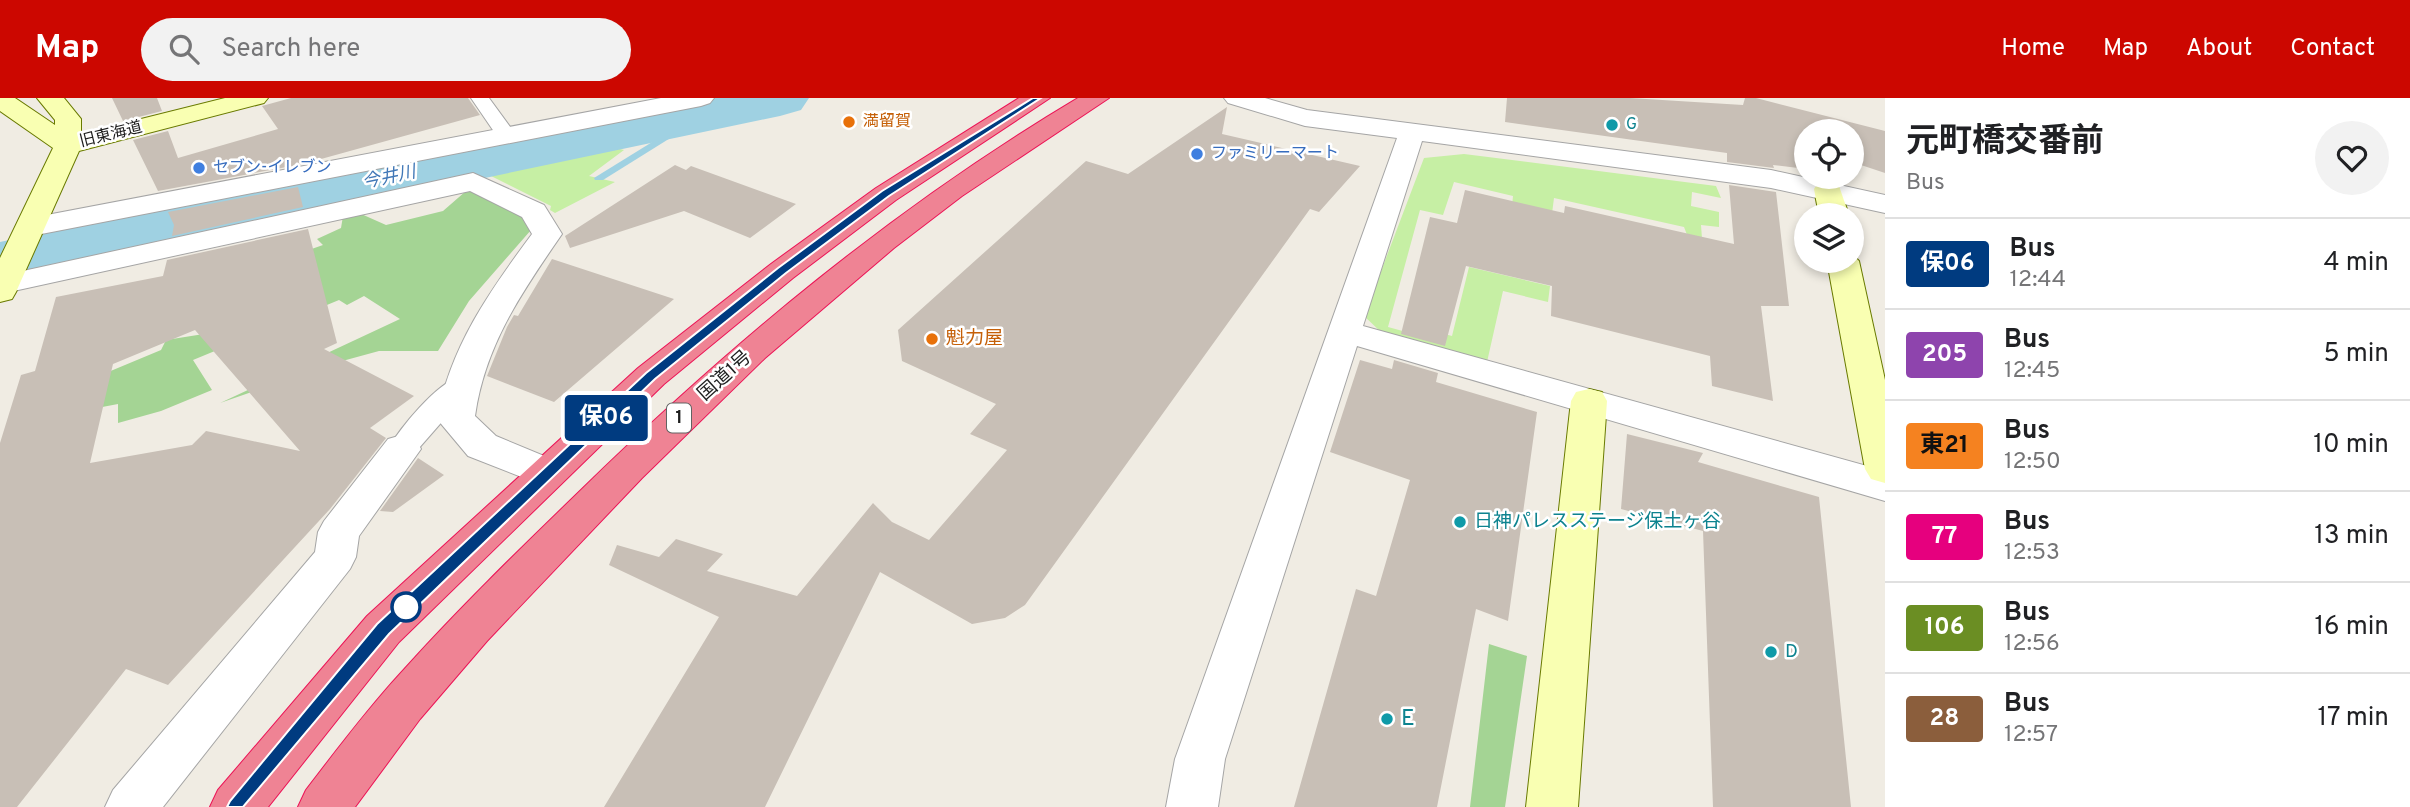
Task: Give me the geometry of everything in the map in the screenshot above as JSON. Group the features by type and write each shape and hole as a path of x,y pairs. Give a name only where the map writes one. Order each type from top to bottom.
{"highway":[{"path":"236,807 383,629 651,376 782,271 886,194 1037,98"},
{"name":"国道1号","path":"324,807 415,690 653,441 776,329 880,245 963,183 1096,98"}],"street":[{"path":"50,98 68,119 68,146"},
{"name":"旧東海道","path":"14,262 68,146 255,98"},
{"path":"14,262 506,135 701,98"},
{"path":"1237,98 1305,118 1412,132 1831,202 1885,204"},
{"path":"3,104 68,146"},
{"path":"1192,807 1200,759 1412,132"},
{"path":"14,262 473,182 534,211 547,234 480,331 459,386 456,419 482,446 547,473"},
{"path":"1845,273 1885,468"},
{"path":"1345,332 1885,486"},
{"path":"1552,807 1589,401"},
{"path":"131,807 335,557 339,532 402,449"}],"lane":[{"path":"480,98 506,135"},
{"path":"402,449 423,427 435,405 459,386"}],"green space":[{"path":"604,145 624,150 589,176 615,182 555,213 550,210 551,206 487,174 489,170"},
{"path":"1464,154 1716,186 1721,198 1692,192 1691,206 1719,212 1719,227 1701,225 1703,252 1693,250 1684,227 1554,198 1550,229 1507,255 1513,196 1454,182 1443,215 1420,210 1388,327 1421,336 1426,329 1452,336 1469,267 1550,286 1548,302 1503,291 1487,362 1382,333 1364,316 1424,158"},
{"path":"466,191 474,191 525,216 531,230 469,301 438,351 379,351 335,363 220,403 400,319 364,296 347,305 339,300 193,360 212,390 161,411 118,423 118,404 97,408 101,375 161,350 166,340 229,330 303,252 323,245 317,239 341,228 343,216 359,213 386,225 443,211"},
{"path":"1489,644 1527,656 1505,807 1470,807"}],"building":[{"path":"112,98 157,98 162,111 123,121"},
{"path":"291,98 468,98 480,115 303,164 158,191 133,140 168,131 178,158 278,129 262,106"},
{"path":"1507,98 1630,98 1743,105 1745,98 1756,98 1838,119 1794,119 1794,168 1773,165 1774,168 1727,162 1727,153 1505,122"},
{"path":"1227,107 1222,134 1360,166 1319,212 1310,209 1025,605 1005,618 972,624 880,572 765,807 604,807 719,617 609,565 617,545 659,557 676,539 723,554 707,571 797,596 873,503 892,522 929,540 1007,450 970,434 996,404 902,361 898,330 1086,161 1128,174"},
{"path":"1864,126 1885,131 1885,173 1864,166"},
{"path":"675,165 686,170 691,166 796,204 750,238 684,211 570,248 565,236"},
{"path":"1729,185 1776,192 1789,306 1761,306 1773,401 1712,386 1710,356 1551,316 1552,286 1466,266 1445,346 1401,334 1430,217 1457,223 1465,190 1564,213 1565,206 1734,244"},
{"path":"298,187 303,207 172,236 174,225 168,212"},
{"path":"308,229 337,343 324,349 414,396 370,428 386,438 330,509 168,685 126,669 17,807 0,807 0,443 21,375 35,371 56,297 163,276 167,260","holes":["195,330 300,451 206,431 192,445 90,463 113,364"]},
{"path":"552,259 674,299 554,402 487,376 507,327 514,315 518,316"},
{"path":"1360,360 1392,369 1394,360 1438,373 1436,382 1537,412 1508,621 1476,609 1437,807 1294,807 1356,589 1376,596 1410,480 1330,452"},
{"name":"D","path":"1627,434 1703,453 1698,462 1819,497 1851,807 1713,807 1703,531 1621,509"},
{"path":"418,458 444,475 393,512 380,511"}],"waterway":[{"name":"今井川","path":"0,264 270,203 780,98"},
{"path":"599,178 707,112"}],"bus line":[{"name":"保06","path":"236,807 383,629 651,376 782,271 886,194 1037,98"}],"place":[{"name":"満留賀","path":"849,122"},
{"name":"G","path":"1612,125"},
{"name":"ファミリーマート","path":"1197,154"},
{"name":"セブン-イレブン","path":"199,168"},
{"name":"魁力屋","path":"932,339"},
{"name":"日神パレスステージ保土ヶ谷","path":"1460,522"},
{"name":"D","path":"1771,652"},
{"name":"E","path":"1387,719"}]}
